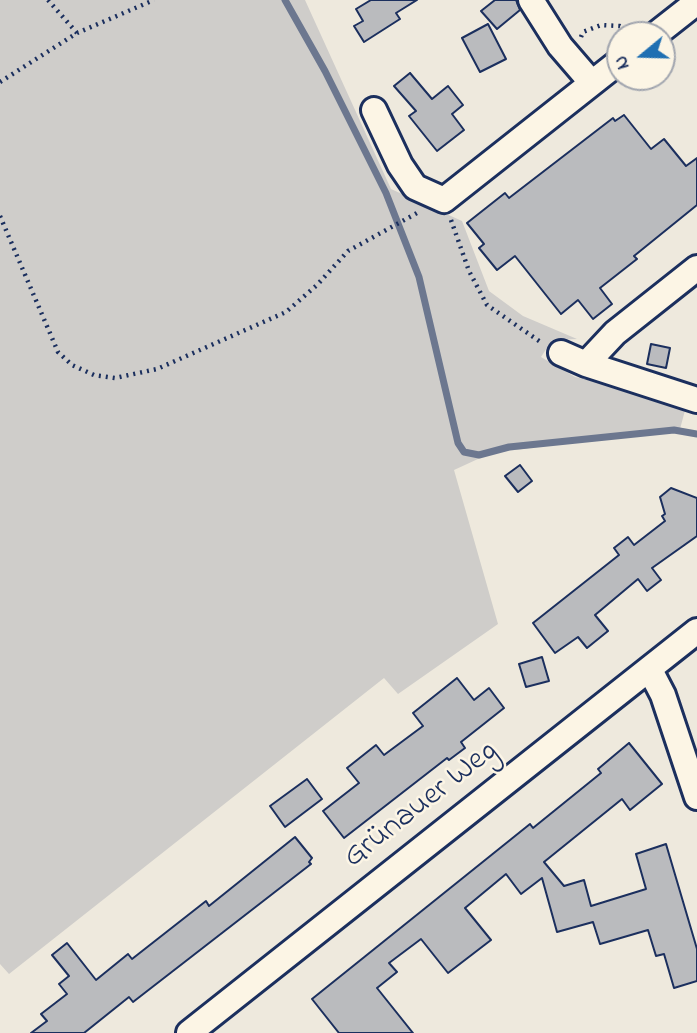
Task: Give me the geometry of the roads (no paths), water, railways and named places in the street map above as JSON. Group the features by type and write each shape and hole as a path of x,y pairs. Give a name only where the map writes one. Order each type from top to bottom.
{"street":[{"path":"531,0 560,47 591,82"},
{"path":"673,21 697,2"},
{"path":"374,110 400,165 415,187 444,200 606,71"},
{"path":"586,363 615,333 697,268"},
{"path":"561,354 697,400"},
{"name":"Grünauer Weg","path":"189,1033 697,631"},
{"path":"650,670 663,695 697,797"}],"waterway":[{"path":"285,0 325,71 386,193 419,277 458,443 464,452 479,455 509,447 674,430 697,434"}]}
